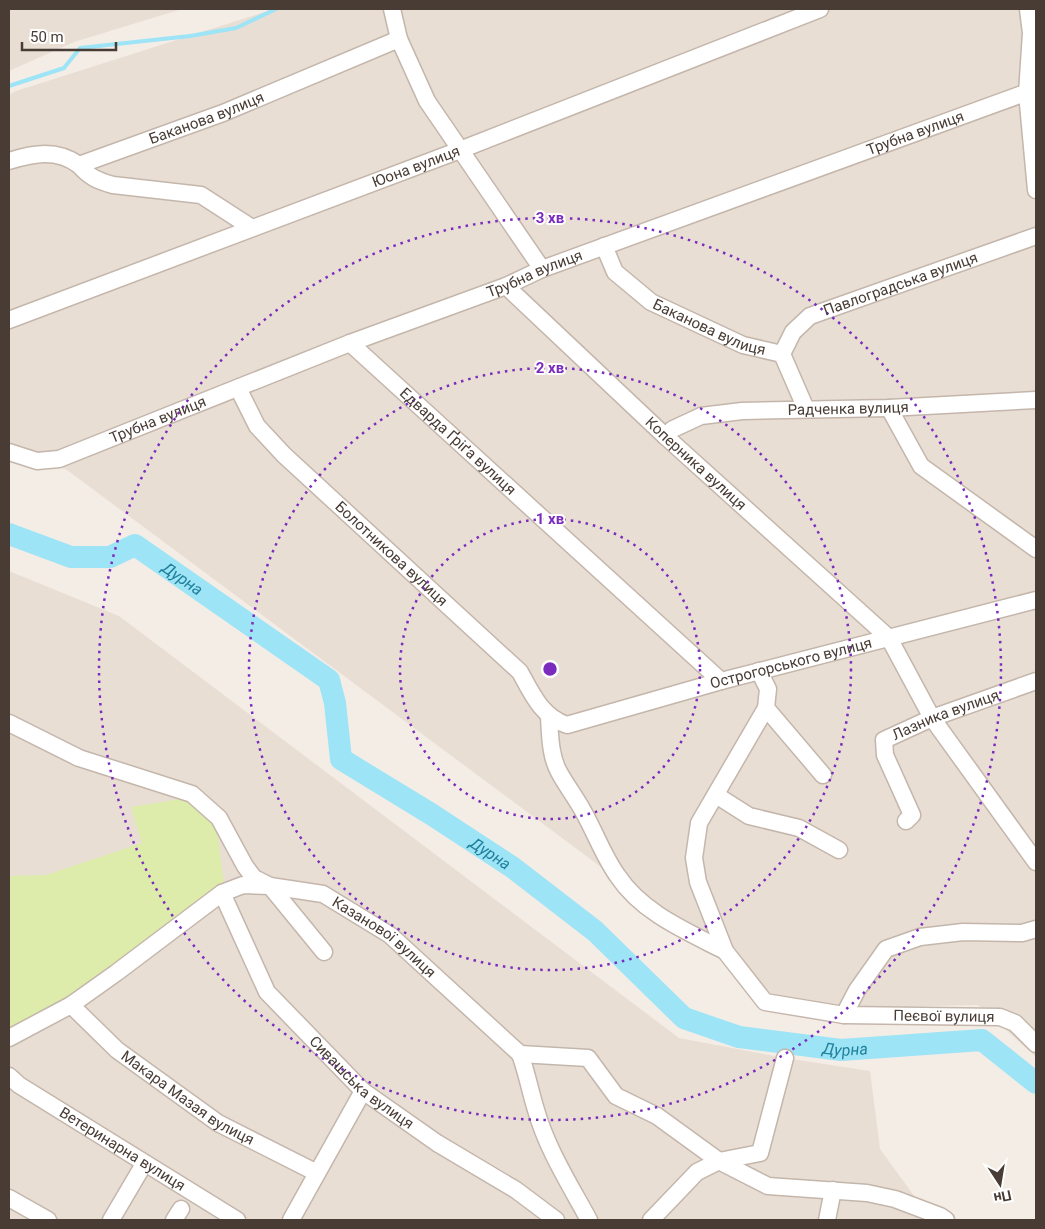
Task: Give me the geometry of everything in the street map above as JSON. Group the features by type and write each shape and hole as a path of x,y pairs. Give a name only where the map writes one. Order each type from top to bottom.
{"street":[{"path":"392,9 400,39 427,101 542,269"},
{"name":"Юона вулиця","path":"9,320 460,150 820,9"},
{"path":"1028,9 1031,33 1036,190"},
{"name":"Баканова вулиця","path":"80,165 223,113 400,39"},
{"name":"Трубна вулиця","path":"9,452 37,461 59,460 350,343 506,286 542,269 1032,91"},
{"path":"9,161 30,154 70,158 80,165 87,174 99,181 112,185 202,195 252,228"},
{"name":"Павлоградська вулиця","path":"782,354 793,332 810,316 1036,236"},
{"name":"Баканова вулиця","path":"604,246 616,272 651,302 743,345 782,354 806,409"},
{"name":"Коперника вулиця","path":"506,286 665,436 888,638 932,718 1036,862"},
{"name":"Едварда Ґріґа вулиця","path":"350,343 722,681"},
{"name":"Болотникова вулиця","path":"238,388 257,426 270,440 291,462 520,672 535,699 549,716"},
{"name":"Радченка вулиця","path":"665,436 673,429 701,416 742,411 889,408 1036,400"},
{"path":"889,408 921,466 1036,549"},
{"name":"Острогорського вулиця","path":"549,716 556,722 567,725 759,671 1036,600"},
{"path":"725,951 698,882 694,858 699,823 766,708 768,689 759,671"},
{"name":"Лазника вулиця","path":"906,821 912,815 885,755 884,740 932,718 1036,681"},
{"path":"766,708 823,775"},
{"path":"549,716 551,742 558,770 583,810 617,876 632,894 650,910 725,951"},
{"name":"Казанової вулиця","path":"9,723 79,758 192,794 219,818 245,866 254,878 270,886 323,894 390,935 520,1054"},
{"path":"716,795 749,816 799,828 840,850"},
{"path":"9,1038 71,1004 116,973 222,893 243,884 270,886 324,952"},
{"name":"Сивашська вулиця","path":"222,893 267,992 362,1091 437,1143 516,1190 556,1220"},
{"path":"844,1015 857,990 886,949 920,937 963,932 1022,933 1036,929"},
{"name":"Пеєвої вулиця","path":"725,951 765,1002 844,1015 1000,1017 1015,1023 1036,1044"},
{"name":"Макара Мазая вулиця","path":"71,1004 117,1050 218,1123 317,1174"},
{"path":"589,1220 551,1148 536,1110 528,1075 520,1054 588,1058 616,1096 657,1116 719,1161 768,1186 867,1193 895,1199 946,1220"},
{"path":"651,1220 697,1172 719,1161 760,1153 784,1058"},
{"name":"Ветеринарна вулиця","path":"9,1076 18,1085 237,1220"},
{"path":"291,1220 362,1091"},
{"path":"113,1220 144,1164"},
{"path":"827,1220 833,1190"},
{"path":"9,1198 48,1220"}],"shaded area":[{"path":"9,9 182,9 74,42 9,71"},
{"path":"274,9 1036,9 1036,1057 978,1005 792,1009 67,470 9,449 9,95 16,91"},
{"path":"9,571 119,616 679,1038 785,1058 870,1071 880,1149 920,1204 952,1220 9,1220"}],"green space":[{"path":"192,797 216,820 224,884 111,969 66,999 9,1031 9,876 46,875 142,843 131,807"}],"waterway":[{"path":"9,86 64,68 80,48 190,36 236,28 276,9"},
{"name":"Дурна","path":"9,534 71,557 110,557 135,545 329,680 335,703 341,759 431,814 512,867 595,931 684,1018 739,1037 841,1050 982,1040 1036,1083"}]}
